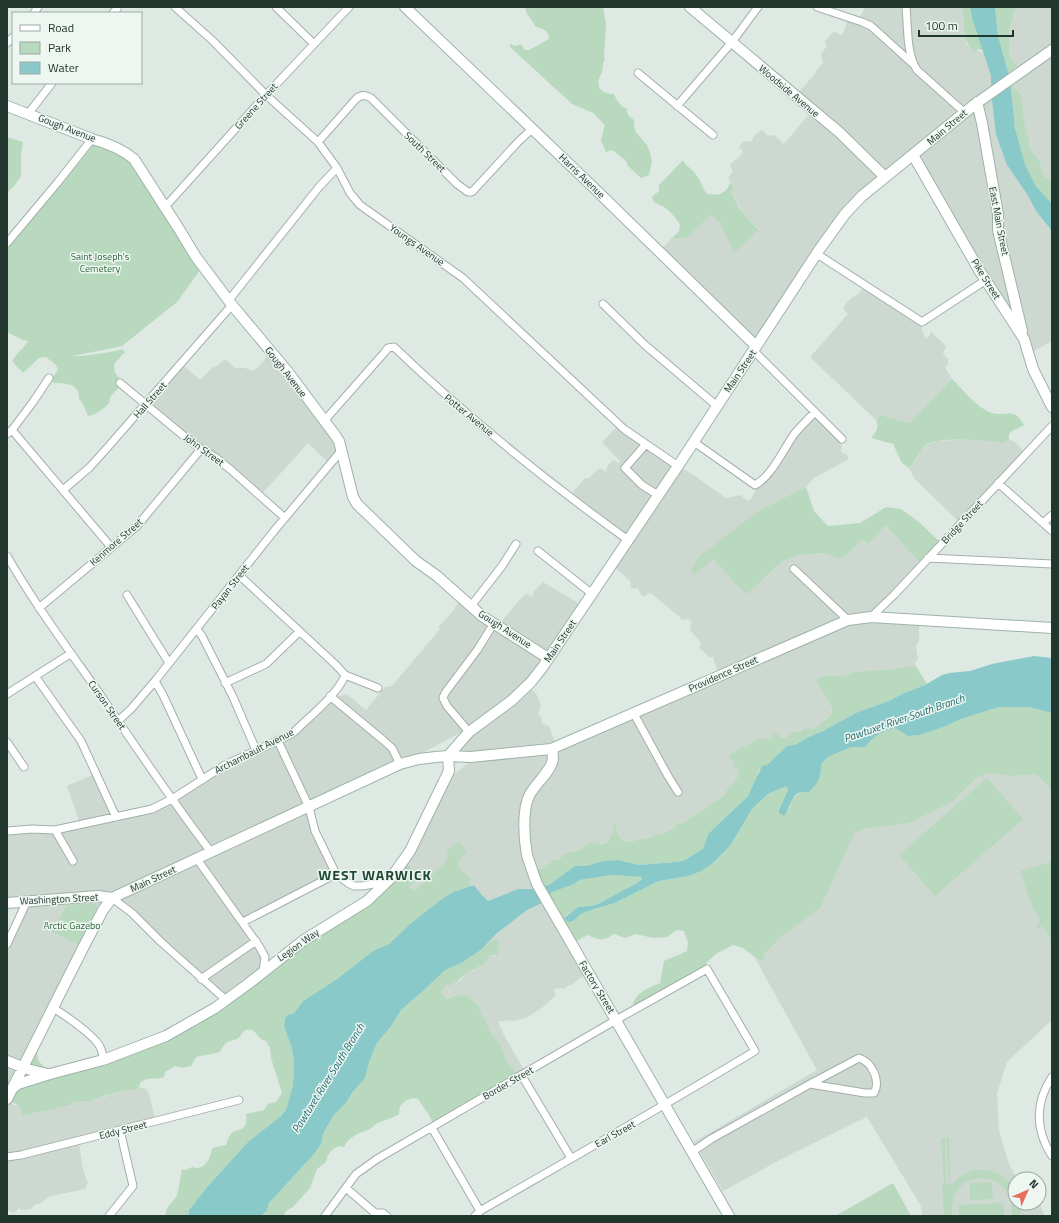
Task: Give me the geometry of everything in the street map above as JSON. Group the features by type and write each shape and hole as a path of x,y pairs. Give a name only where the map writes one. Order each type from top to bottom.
{"main road":[{"name":"Harris Avenue","path":"405,7 594,187 755,349"},
{"name":"Woodside Avenue","path":"690,7 840,132 885,177"},
{"name":"Main Street","path":"469,732 511,701 531,682 658,496 817,254 845,214 862,196 964,112 1052,50"},
{"name":"East Main Street","path":"977,102 982,122 998,214 998,230 1024,339"},
{"name":"Gough Avenue","path":"7,106 106,143 126,152 130,156 140,168 196,257 325,420 339,441 353,497 357,504 416,561 437,576 471,606 494,624 548,658"},
{"name":"Pike Street","path":"913,155 949,219 1024,339 1033,369 1052,406"},
{"path":"998,299 1014,295"},
{"name":"Providence Street","path":"400,764 419,759 448,756 472,757 551,749 633,712 848,620 871,617 1052,628"},
{"path":"448,756 469,732"},
{"name":"Factory Street","path":"551,749 554,754 552,764 529,796 525,811 527,854 537,884 729,1216"},
{"name":"Legion Way","path":"9,1094 18,1084 50,1074 92,1064 128,1052 166,1036 190,1023 226,1000 304,940 367,901 391,878 410,851 449,771 448,756"},
{"name":"Main Street","path":"112,898 400,764"},
{"name":"Washington Street","path":"7,903 98,896 112,898"},
{"path":"9,1094 103,910 112,898"},
{"name":"Legion Way","path":"7,1061 22,1068 50,1074"}],"street":[{"name":"Youngs Avenue","path":"175,7 212,41 266,95 318,142 336,168 350,193 360,205 463,278 624,429 678,466"},
{"path":"276,7 314,44"},
{"name":"Greene Street","path":"165,207 266,95 349,7"},
{"path":"677,106 732,42 758,7"},
{"path":"817,7 871,26 964,112"},
{"path":"906,7 913,64"},
{"path":"638,73 713,135"},
{"path":"28,114 51,84"},
{"name":"South Street","path":"318,142 358,97 366,95 371,98 431,156 457,184 468,192 472,192 532,129"},
{"path":"7,243 92,139"},
{"name":"Hall Street","path":"62,490 98,459 146,404 231,302 319,187 336,168"},
{"path":"817,254 922,322 986,280"},
{"path":"603,304 645,345 717,406"},
{"name":"Potter Avenue","path":"325,420 388,348 394,348 461,409 579,504 628,540"},
{"path":"755,349 814,413 842,439"},
{"path":"49,378 10,432 111,547"},
{"name":"John Street","path":"120,383 201,449 215,457 285,518"},
{"path":"694,442 755,485 759,483 770,471 796,433 814,413"},
{"name":"Bridge Street","path":"871,617 894,595 1052,426"},
{"path":"646,444 625,468 642,485 658,496"},
{"name":"Kenmore Street","path":"39,608 137,526 201,449"},
{"name":"Payan Street","path":"118,721 155,682 285,518 341,451"},
{"path":"998,483 1052,531"},
{"path":"1043,523 1052,515"},
{"path":"471,606 502,566 516,544"},
{"path":"538,551 591,593"},
{"name":"Curson Street","path":"7,556 21,581 70,654 211,852"},
{"path":"928,558 1052,564"},
{"path":"794,569 848,620"},
{"path":"240,576 336,665 345,676 378,688"},
{"path":"127,595 169,663"},
{"path":"469,732 447,706 443,698 494,624"},
{"path":"197,629 233,697 256,750"},
{"path":"225,683 272,660 299,632"},
{"path":"7,694 70,654"},
{"path":"35,676 81,741 116,817"},
{"name":"Archambault Avenue","path":"7,831 32,829 54,830 152,809 172,799 225,765 278,741 294,732 330,696 345,676"},
{"path":"155,682 163,695 202,779"},
{"path":"330,696 392,748 400,764"},
{"path":"633,712 678,792"},
{"path":"278,741 309,807 315,831 336,874 354,886 362,886 374,884 395,871"},
{"path":"7,742 24,767"},
{"path":"54,830 73,860"},
{"path":"198,859 256,941 265,957 263,971"},
{"path":"243,922 336,874"},
{"path":"112,898 132,913 161,942 226,1000"},
{"path":"7,944 27,901"},
{"path":"202,979 256,941"},
{"name":"Border Street","path":"325,1216 356,1174 368,1165 616,1020 707,969 754,1051"},
{"path":"53,1008 69,1018 96,1041 102,1052 103,1060"},
{"name":"Earl Street","path":"478,1214 571,1158 665,1105 754,1051"},
{"path":"692,1152 810,1084 859,1058 863,1059 873,1070 876,1081 876,1089 874,1093 869,1093 810,1084"},
{"path":"522,1076 571,1158"},
{"path":"1052,1077 1047,1084 1043,1096 1039,1124 1042,1137 1052,1156"},
{"name":"Eddy Street","path":"7,1157 21,1155 239,1100"},
{"path":"432,1128 478,1214"},
{"path":"109,1216 133,1186 120,1130"},
{"path":"346,1188 374,1215 383,1213 387,1216"}],"shaded area":[{"path":"865,7 962,7 964,13 964,34 967,45 984,53 991,76 991,92 996,135 1007,165 1027,194 1036,211 1052,231 1052,341 1029,354 914,156 863,196 757,346 659,251 671,239 688,237 711,215 720,223 734,252 760,230 747,218 731,192 734,187 728,178 733,171 730,165 742,154 743,152 739,147 744,141 751,142 755,135 762,130 768,136 774,135 783,143 783,145 811,112 797,94 823,63 821,54 827,46 825,41 834,31 840,35 843,34 848,18 859,19"},
{"path":"1016,7 1052,7 1052,180 1044,176 1039,160 1029,145 1021,95 1011,84 1021,71 1009,55 1010,27"},
{"path":"865,286 922,322 922,331 926,339 930,335 930,331 946,346 943,354 948,359 948,364 945,368 952,379 910,423 882,415 876,420 811,358 811,356 848,314 843,308 851,298 856,296"},
{"path":"271,353 341,448 330,464 308,443 261,495 147,408 182,364 199,379 225,359 235,368 245,368 254,371"},
{"path":"814,415 842,443 841,452 847,455 849,459 814,478 806,487 760,510 712,558 731,577 773,568 782,561 800,555 821,553 842,559 862,540 868,544 887,524 922,565 874,614 919,621 919,641 916,645 918,659 915,663 916,666 855,672 843,677 831,675 816,681 832,708 831,715 814,729 803,729 799,733 787,738 772,738 769,740 753,741 745,748 742,747 731,754 739,771 739,777 720,799 681,824 676,822 676,826 657,836 624,842 618,835 615,823 613,833 609,841 606,843 589,843 585,847 573,852 565,853 559,859 553,860 544,868 530,871 536,889 518,889 488,901 474,885 471,886 469,882 471,879 459,868 458,862 447,857 445,862 415,891 409,887 418,878 419,873 424,872 417,872 403,861 446,781 467,764 479,760 456,757 465,730 411,759 307,808 335,871 244,923 265,954 265,966 226,999 116,897 54,1007 12,1104 21,1108 22,1116 70,1105 75,1102 91,1101 95,1098 105,1097 108,1094 123,1092 129,1089 134,1091 139,1087 146,1089 149,1094 156,1122 79,1143 83,1170 88,1183 85,1189 51,1196 39,1204 35,1204 31,1209 21,1210 19,1208 14,1213 7,1210 7,945 26,905 7,903 7,831 53,830 80,823 67,786 97,773 117,817 144,811 224,765 276,743 335,697 347,694 366,710 385,687 392,686 440,629 438,627 454,610 459,601 499,625 526,593 532,597 534,591 543,582 583,606 528,685 537,695 541,705 538,713 542,718 541,720 543,724 549,726 556,744 719,675 713,657 709,657 699,648 701,643 691,631 690,627 692,622 689,619 682,620 651,593 643,597 637,588 634,589 630,587 631,582 611,566 627,541 570,495 585,478 589,478 599,468 607,472 606,468 613,460 619,463 620,461 602,442 620,424 679,467 692,474 726,498 740,495 748,501 755,492 756,484 795,434"},
{"path":"970,439 1004,443 1009,439 1015,442 1025,453 960,523 914,478 909,468 914,464 921,450 929,444 937,441"},
{"path":"1052,706 1052,1020 1007,1062 997,1093 999,1131 1009,1164 1013,1171 1007,1171 1007,1211 1043,1211 1045,1216 922,1216 921,1206 867,1117 789,1155 723,1191 694,1142 817,1070 755,958 679,881"},
{"path":"544,902 586,974 571,985 568,985 565,989 555,989 554,991 556,995 543,1007 526,1018 498,1022 525,1072 518,1076 506,1059 501,1046 490,1032 481,1013 458,995 445,999 441,993 446,985 450,986 457,981 460,981 467,972 473,971 483,965 490,955 496,956 485,946 496,934 527,910"}],"green space":[{"path":"525,7 603,7 606,24 605,59 598,82 600,88 604,92 614,94 619,103 627,109 628,115 634,120 635,131 647,145 650,153 652,161 649,175 641,178 627,165 627,162 614,151 611,150 606,152 601,140 605,125 593,113 572,104 510,47 510,44 515,46 521,44 525,50 529,50 549,39 547,32 535,26 527,14"},
{"path":"962,7 970,7 972,18 984,51 978,49 974,52 966,41"},
{"path":"995,7 1016,7 1010,27 1009,55 1021,71 1010,79 998,36"},
{"path":"1011,84 1021,95 1029,145 1039,160 1044,176 1052,180 1052,204 1035,186 1024,164 1017,137"},
{"path":"7,137 23,142 21,155 21,176 7,193"},
{"name":"Saint Joseph's Cemetery","path":"95,143 125,153 200,270 177,302 122,346 73,356 113,352 122,349 125,352 114,364 115,373 123,383 110,397 109,403 104,408 95,414 88,416 79,399 79,394 74,387 62,383 53,383 52,378 58,370 56,365 46,357 39,358 23,373 12,361 29,341 23,340 7,332 7,249"},
{"path":"683,160 694,172 706,193 714,195 721,194 726,190 730,183 734,187 731,192 739,207 747,218 760,231 757,231 734,253 720,223 711,215 688,237 671,239 679,231 680,224 668,210 655,203 652,197 659,191 659,185"},
{"path":"952,379 979,406 994,414 1013,414 1020,419 1024,425 1011,432 1009,439 1004,443 976,440 944,440 928,444 922,449 909,468 902,463 893,444 871,438 877,428 876,420 881,415 910,423"},
{"path":"806,487 814,511 828,526 860,523 886,507 901,509 919,522 941,543 922,565 886,525 868,544 862,540 842,559 821,553 800,555 782,561 747,594 729,578 730,577 713,559 694,575 691,569 701,555 760,510"},
{"path":"916,666 927,684 889,701 858,712 797,744 787,746 767,765 759,770 757,778 748,796 708,834 703,849 683,861 639,865 618,860 603,861 586,866 575,866 550,884 538,889 530,871 544,868 553,860 559,859 565,853 578,850 589,843 606,843 609,841 610,835 613,833 613,825 615,822 618,835 624,842 651,837 670,830 676,826 676,822 681,824 725,795 737,779 739,771 736,767 733,767 733,761 728,757 742,747 745,748 758,738 769,740 772,738 773,731 782,738 786,738 793,732 799,733 803,729 814,729 831,715 832,708 816,681 820,677 831,675 843,677 855,672"},
{"path":"999,707 1029,707 1052,713 1052,789 1036,774 1010,776 991,773 978,776 952,802 909,823 868,828 855,832 820,908 778,939 763,956 765,960 759,960 743,948 733,945 716,954 706,963 706,968 636,1010 633,1003 635,999 644,990 660,983 664,961 687,951 688,943 684,931 677,930 667,937 653,938 636,934 625,938 614,934 600,939 587,935 570,945 546,900 552,892 572,885 580,880 612,875 642,877 642,879 637,883 596,905 578,907 564,917 573,921 581,914 615,903 659,881 688,876 713,863 730,846 752,809 768,794 786,786 788,790 779,810 789,809 792,799 820,776 822,763 828,757 851,747 865,747 878,734 890,729 895,728 908,736 920,735 961,719"},
{"path":"987,778 1023,819 935,896 899,855"},
{"path":"458,841 467,851 458,862 459,868 472,879 469,882 471,886 453,892 439,901 410,924 389,944 373,951 337,979 303,1001 294,1013 285,1018 284,1026 292,1049 294,1061 293,1085 286,1110 281,1116 248,1142 208,1186 189,1210 188,1216 165,1216 167,1208 177,1196 182,1169 186,1170 192,1167 200,1168 203,1166 210,1156 212,1148 226,1145 232,1133 241,1129 245,1125 246,1114 264,1110 268,1104 276,1102 282,1093 271,1058 270,1048 266,1041 261,1039 255,1032 248,1029 244,1031 239,1038 227,1042 220,1052 196,1057 191,1066 182,1068 175,1066 165,1072 164,1077 147,1079 140,1083 139,1087 134,1091 129,1089 95,1098 91,1101 75,1102 70,1105 22,1116 21,1108 8,1099 36,1044 38,1060 49,1073 163,1037 368,901 403,861 417,872 423,869 424,872 419,873 418,878 409,887 415,891 445,862 447,851"},
{"path":"1052,862 1052,942 1043,925 1039,929 1037,928 1040,920 1032,906 1020,871"},
{"name":"Arctic Gazebo","path":"94,903 97,908 78,944 52,932 67,905"},
{"path":"494,940 499,941 498,955 490,955 483,965 467,972 450,986 446,985 441,993 446,999 458,995 467,996 479,1006 490,1032 501,1046 506,1059 518,1076 434,1126 429,1115 418,1099 413,1098 404,1102 400,1106 399,1114 354,1136 344,1147 339,1146 333,1149 328,1155 326,1162 317,1169 310,1188 293,1207 286,1211 283,1216 263,1216 269,1203 315,1153 321,1144 323,1134 333,1116 346,1103 352,1093 365,1078 369,1062 377,1043 392,1025 401,1010 444,971 463,962"},
{"path":"941,1138 945,1138 946,1184 949,1184 946,1138 949,1138 950,1184 967,1173 976,1170 984,1170 1000,1175 1007,1180 1007,1192 1001,1185 994,1181 979,1178 971,1180 964,1183 956,1192 953,1199 952,1216 944,1216 942,1184 944,1184"},
{"path":"992,1182 993,1199 970,1200 970,1183"},
{"path":"893,1183 911,1216 837,1215"},
{"path":"1004,1203 1004,1216 959,1216 958,1205"},
{"path":"1012,1211 1021,1211 1021,1216 1012,1216"}],"water":[{"path":"970,7 995,7 998,36 1010,79 1015,128 1025,165 1035,185 1052,204 1052,231 1036,211 1027,194 1007,165 996,135 991,92 991,76 972,18"},
{"name":"Pawtuxet River South Branch","path":"1034,656 1052,658 1052,713 1029,707 999,707 961,719 920,735 908,736 895,728 882,732 865,747 851,747 828,757 822,763 820,776 817,783 809,792 798,793 795,796 784,816 779,813 779,810 788,790 786,786 768,794 752,809 730,846 713,863 701,871 688,876 659,881 615,903 581,914 573,921 568,922 564,918 578,907 596,905 637,883 642,879 642,877 612,875 580,880 572,885 552,892 544,902 527,910 496,934 482,949 463,962 444,971 401,1010 392,1025 377,1043 369,1062 365,1078 352,1093 346,1103 333,1116 323,1134 321,1144 315,1153 269,1203 267,1210 262,1216 188,1216 189,1210 208,1186 248,1142 281,1116 286,1110 293,1085 294,1061 292,1049 284,1026 285,1018 294,1013 303,1001 337,979 373,951 389,944 410,924 439,901 453,892 474,885 488,901 518,889 538,889 550,884 575,866 586,866 603,861 618,860 639,865 683,861 703,849 708,834 748,796 762,766 767,765 787,746 797,744 858,712 889,701 904,693 925,685 942,675 970,671 992,664"}],"district":[{"name":"WEST WARWICK","path":"375,874"}]}
